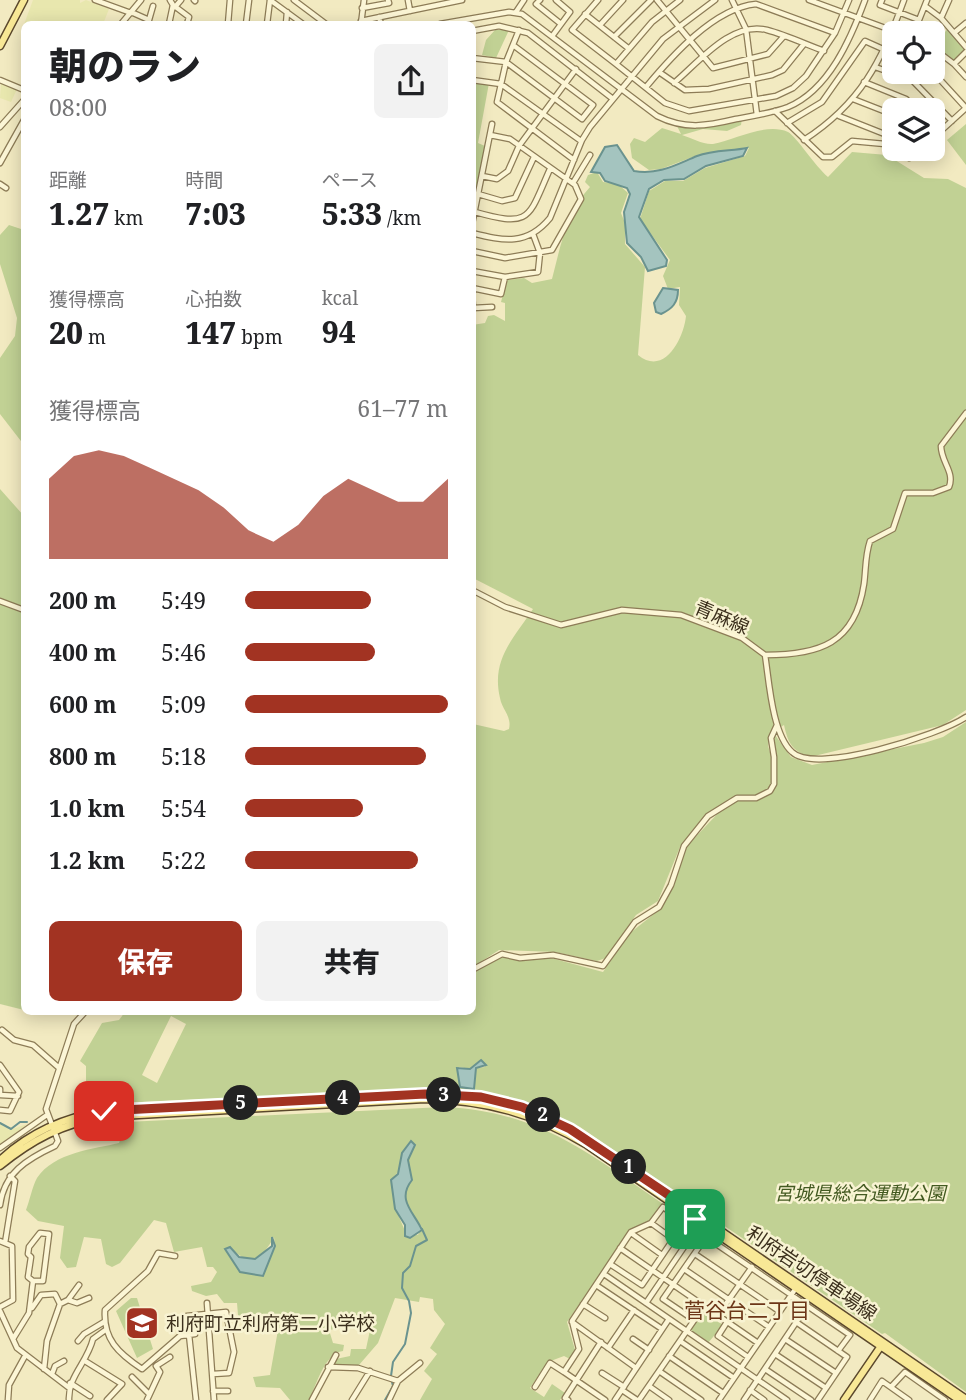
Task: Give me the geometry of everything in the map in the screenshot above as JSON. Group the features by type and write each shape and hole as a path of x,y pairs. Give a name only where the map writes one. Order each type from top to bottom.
{"main road":[{"path":"0,37 22,0"},
{"path":"0,46 22,0"},
{"name":"利府岩切停車場線","path":"0,1160 28,1138 90,1113 127,1109 425,1094 481,1097 522,1107 570,1129 883,1344 959,1400"},
{"name":"利府岩切停車場線","path":"0,1167 19,1150 53,1128"},
{"name":"利府岩切停車場線","path":"702,1220 796,1288 966,1399"},
{"path":"844,1400 883,1344"}],"street":[{"path":"95,0 149,20 153,6"},
{"path":"124,21 141,0"},
{"path":"181,0 173,4 189,17 188,21"},
{"path":"228,21 230,0"},
{"path":"246,21 249,0"},
{"path":"267,21 270,0 299,21"},
{"path":"294,0 322,21"},
{"path":"361,21 364,0"},
{"path":"362,8 389,3 388,0"},
{"path":"408,0 410,11"},
{"path":"368,21 462,0"},
{"path":"516,12 524,0"},
{"path":"540,0 536,4 561,24"},
{"path":"553,35 570,12 556,0"},
{"path":"598,0 572,30 666,103 689,111 755,100 793,88 824,51 849,0"},
{"path":"599,25 623,0"},
{"path":"614,37 650,0"},
{"path":"657,0 713,68 768,54 784,36"},
{"path":"615,64 666,10 680,0"},
{"path":"476,234 510,241 533,234 550,218 581,141 621,88 678,25 715,0"},
{"path":"732,0 746,29 757,115"},
{"path":"809,0 882,27"},
{"path":"460,21 516,12 553,35 657,116 681,125 706,126 775,111 802,99 817,87 850,38 865,0"},
{"path":"882,0 880,5 919,20 927,0"},
{"path":"897,21 904,0"},
{"path":"941,18 949,0"},
{"path":"646,87 690,40 737,9 756,4 835,33"},
{"path":"925,6 941,18 966,50 954,64"},
{"path":"286,21 287,12"},
{"path":"585,14 628,48"},
{"path":"954,33 966,23"},
{"path":"476,31 499,26 528,33 613,99"},
{"path":"674,83 726,38 746,29 765,29 824,51"},
{"path":"519,30 506,62 497,103 574,160"},
{"path":"787,123 822,102 865,41 882,49"},
{"path":"659,72 674,83 694,92 753,79 783,69 804,44"},
{"path":"476,58 506,62 582,119 593,105 513,45"},
{"path":"804,140 839,116 882,55"},
{"path":"945,57 966,77"},
{"path":"875,66 912,80 952,121"},
{"path":"482,176 503,176 519,146 576,69"},
{"path":"0,80 21,89"},
{"path":"476,81 501,84 581,141"},
{"path":"864,82 904,98"},
{"path":"944,84 966,108 945,127"},
{"path":"853,99 882,110"},
{"path":"0,127 21,103"},
{"path":"775,111 823,157 832,157 852,141 882,144"},
{"path":"839,116 882,133"},
{"path":"476,206 492,124"},
{"path":"0,163 21,125"},
{"path":"476,252 505,258 552,250 581,199 573,183 510,139 490,135"},
{"path":"573,183 590,155"},
{"path":"478,194 502,201 515,198 534,157"},
{"path":"476,212 506,221 524,218 530,212 550,169"},
{"path":"0,184 6,188"},
{"path":"476,272 505,277 538,272 540,253 533,234"},
{"path":"476,291 501,294 505,277"},
{"path":"476,308 492,307"},
{"path":"765,655 794,655 837,640 846,633 862,592 870,541 893,529 905,493 933,493 949,487 951,475 944,463 941,446 966,413"},
{"name":"青麻線","path":"476,592 505,607 561,625 622,610 681,615 743,638 765,655 783,740 793,754 816,760 923,738 966,718"},
{"path":"0,601 21,609"},
{"path":"476,968 502,954 520,958 552,955 603,966 635,922 659,907 671,885 684,846 708,816 737,798 756,798 770,791 774,784 771,738 778,724"},
{"path":"0,1205 3,1185 10,1177 24,1164 55,1146 58,1141 47,1115 58,1067 74,1024 82,1015"},
{"path":"2,1030 14,1040 33,1045 58,1067"},
{"path":"0,1110 10,1111 18,1096 18,1088 1,1068"},
{"path":"0,1089 0,1095 18,1096"},
{"path":"0,1148 47,1115"},
{"path":"10,1177 15,1181 2,1242 12,1246 13,1300 0,1309 12,1340 25,1356 90,1396"},
{"path":"564,1372 579,1349 572,1321 631,1232 651,1223 663,1207 685,1222 642,1285 610,1264"},
{"path":"646,1303 702,1220"},
{"path":"651,1223 674,1239"},
{"path":"631,1232 662,1255"},
{"path":"40,1234 49,1234 43,1281 33,1281 28,1277 29,1247 40,1234"},
{"path":"694,1320 663,1299 706,1237 850,1335 838,1351"},
{"path":"620,1248 758,1343"},
{"path":"176,1256 158,1253 148,1271 109,1305 104,1331 116,1347 142,1369 180,1336 195,1334"},
{"path":"695,1254 779,1311"},
{"path":"718,1315 752,1267"},
{"path":"684,1269 769,1327"},
{"path":"604,1274 786,1400"},
{"path":"30,1310 33,1281"},
{"path":"44,1369 47,1341 60,1304 68,1300 79,1285"},
{"path":"596,1285 662,1329"},
{"path":"719,1400 796,1288"},
{"path":"12,1340 41,1295 55,1294 60,1304"},
{"path":"68,1300 77,1303 89,1298"},
{"path":"207,1303 214,1400"},
{"path":"583,1304 605,1318"},
{"path":"602,1373 638,1400 704,1306"},
{"path":"744,1400 807,1306"},
{"path":"608,1348 634,1310"},
{"path":"196,1400 187,1316 226,1312 234,1352 229,1373 213,1374"},
{"path":"615,1400 669,1319"},
{"path":"572,1321 636,1369"},
{"path":"78,1341 84,1334 104,1322"},
{"path":"727,1322 718,1336 748,1357"},
{"path":"796,1322 847,1357 818,1400"},
{"path":"69,1400 69,1385 85,1361 93,1339 104,1331"},
{"path":"633,1339 649,1350"},
{"path":"785,1339 836,1373"},
{"path":"680,1341 734,1378"},
{"path":"568,1400 565,1398 601,1342"},
{"path":"775,1354 826,1388"},
{"path":"312,1400 335,1355"},
{"path":"8,1400 9,1385 25,1356"},
{"path":"669,1356 723,1393"},
{"path":"147,1400 160,1372 156,1366 170,1357"},
{"path":"52,1374 55,1366 64,1361"},
{"path":"85,1361 122,1384 107,1400"},
{"path":"389,1400 393,1380 420,1363"},
{"path":"534,1387 550,1363 605,1400"},
{"path":"328,1367 358,1368 393,1380"},
{"path":"765,1369 811,1400"},
{"path":"352,1400 370,1371"},
{"path":"659,1371 701,1400"},
{"path":"891,1387 905,1372 944,1400"},
{"path":"132,1377 149,1394"},
{"path":"871,1400 882,1381 909,1400"},
{"path":"649,1386 669,1400"},
{"path":"750,1390 764,1400"},
{"path":"214,1391 228,1391"}],"green space":[{"path":"33,0 80,0 80,3 86,0 109,9 104,21 25,21"},
{"path":"949,27 966,47 966,52 954,64 945,57 945,32"},
{"path":"495,30 509,30 496,58 482,55 486,40"},
{"path":"1,83 17,89 11,102 0,98"},
{"path":"476,83 489,83 478,143 485,146 476,194"},
{"path":"742,118 741,125 727,131 703,129 682,135 713,144 760,130 779,129 788,132 828,177 852,152 882,155 882,161 897,161 924,178 948,179 966,188 966,710 943,725 810,757 792,746 784,725 771,733 768,746 772,758 771,783 768,790 755,796 736,796 707,814 680,847 658,901 636,915 606,958 597,961 555,952 499,950 476,965 476,725 504,731 509,729 509,720 501,702 498,684 501,661 511,640 533,609 476,580 476,324 485,323 488,316 494,315 505,321 505,303 501,302 507,280 524,278 532,283 552,279 570,218 590,187 585,182 588,175 597,172 603,182 618,184 628,193 621,213 625,223 625,244 645,267 638,355 648,361 657,361 671,352 681,334 686,316 679,305 680,287 668,289 663,276 670,260 640,219 649,191 665,181 683,181 705,168 745,156 749,148 698,155 661,169 649,170 632,158 630,144 634,138 645,142 662,128 681,134 676,124 689,126"},
{"path":"966,124 966,165 947,140"},
{"path":"9,225 21,229 21,441 0,414 0,358 15,336 17,318 0,264 0,235"},
{"path":"0,489 21,513 21,1009 0,1004"},
{"name":"宮城県総合運動公園","path":"966,722 966,1392 885,1333 882,1334 580,1127 522,1101 479,1091 437,1089 119,1103 86,1108 86,1066 80,1061 102,1023 119,1020 123,1015 476,1015 476,971 497,957 551,958 603,972 630,933 659,910 674,885 686,847 723,808 737,800 757,801 775,788 775,735 791,757 812,765 943,737","holes":["171,1016 186,1024 157,1083 142,1075","481,1061 485,1067 476,1068 474,1088 460,1084 459,1067 470,1069"]},
{"path":"444,1107 477,1110 535,1126 561,1138 663,1204 650,1221 630,1231 567,1322 575,1350 570,1359 564,1356 548,1362 530,1388 544,1397 552,1384 565,1393 560,1400 420,1400 432,1379 424,1371 437,1354 430,1348 445,1324 434,1310 433,1299 420,1297 419,1302 395,1298 378,1343 359,1365 331,1366 336,1359 350,1356 351,1349 366,1349 370,1330 366,1324 329,1330 333,1343 344,1345 343,1351 336,1353 326,1364 309,1400 290,1400 280,1388 256,1387 253,1377 270,1375 278,1330 261,1322 246,1323 238,1315 237,1303 224,1303 217,1294 206,1296 192,1291 191,1286 211,1282 217,1272 213,1267 207,1267 202,1247 174,1252 166,1223 154,1220 120,1263 112,1267 106,1264 101,1239 84,1237 76,1267 67,1268 60,1258 64,1226 38,1221 26,1210 35,1182 44,1169 75,1153 119,1143 126,1122","holes":["412,1141 414,1148 408,1159 412,1180 406,1199 407,1205 422,1227 418,1235 405,1231 397,1212 391,1180 399,1171 402,1153","274,1237 275,1247 263,1275 240,1272 225,1249 230,1247 245,1258 256,1258 266,1250"]},
{"path":"0,1124 10,1130 27,1124 0,1146"},
{"path":"131,1298 137,1298 153,1349 137,1358 116,1311"},
{"path":"703,1311 723,1325 708,1343 691,1330"}],"water":[{"path":"617,145 634,171 643,172 667,168 703,154 747,148 743,156 706,166 684,179 664,180 649,189 639,217 667,260 666,266 648,271 641,257 627,243 624,212 630,194 627,188 605,181 600,173 591,172 605,147"},
{"path":"663,288 678,290 678,295 674,305 661,314 656,312 654,303"},
{"path":"481,1060 486,1065 476,1068 474,1089 460,1087 457,1068 470,1069"},
{"path":"411,1141 415,1145 408,1160 412,1180 406,1200 422,1230 410,1238 405,1236 405,1225 395,1209 391,1180 398,1174 402,1153"},
{"path":"272,1237 275,1246 263,1276 240,1272 225,1249 230,1247 239,1257 255,1259 272,1246"}],"waterway":[{"path":"0,1123 11,1129 20,1122 27,1122"},
{"path":"391,1376 393,1362 405,1344 411,1313 409,1301 402,1288 403,1273 410,1266 416,1246 427,1240 422,1229"},
{"path":"385,1400 393,1386 392,1382"}],"place":[{"name":"利府町立利府第二小学校","path":"142,1323"}],"district":[{"name":"菅谷台二丁目","path":"747,1310"}],"route":[{"path":"104,1111 425,1094 481,1097 522,1107 570,1129 703,1218 701,1222 695,1219"}]}
